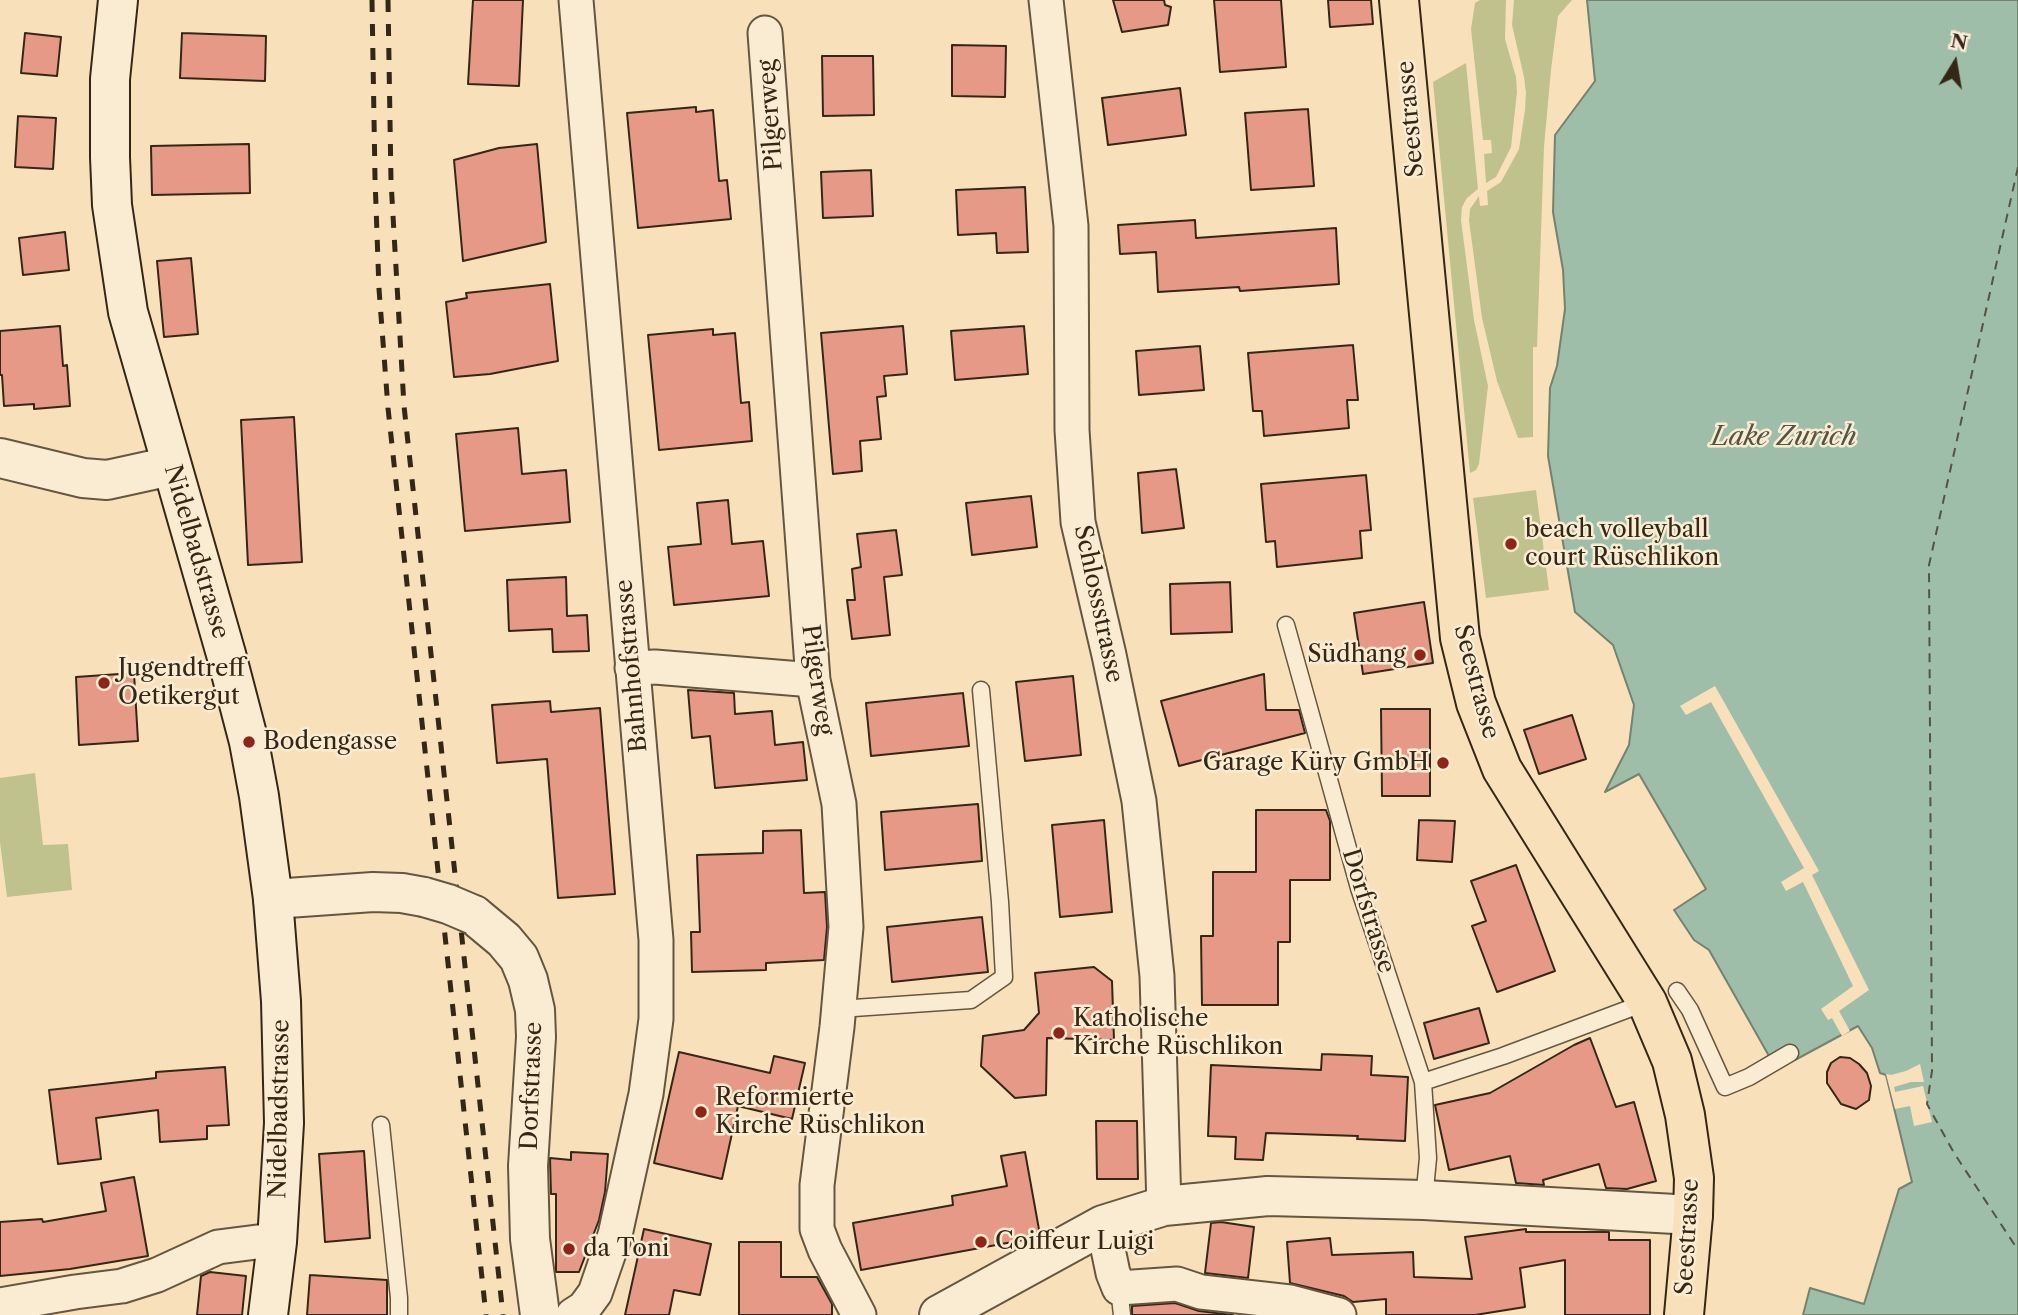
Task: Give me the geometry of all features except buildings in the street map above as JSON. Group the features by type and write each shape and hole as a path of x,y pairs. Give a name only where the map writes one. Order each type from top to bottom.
{"main road":[{"name":"Seestrasse","path":"1399,0 1458,624 1463,651 1476,702 1502,769 1662,996 1694,1178 1684,1315"}],"street":[{"name":"Nidelbadstrasse","path":"118,0 110,79 112,205 128,312 222,641 248,742 274,899 281,1001 284,1123 277,1242 268,1315"},
{"name":"Bahnhofstrasse","path":"573,1315 584,1308 595,1293 615,1235 646,1094 656,1019 656,940 576,0"},
{"name":"Schlossstrasse","path":"1046,0 1071,226 1072,430 1078,522 1110,655 1139,801 1157,976 1164,1206"},
{"name":"Pilgerweg","path":"765,33 813,681 839,804 846,927 839,1009 817,1185 817,1229 859,1315"},
{"path":"0,457 83,478 107,480 171,466"},
{"path":"632,667 813,681"},
{"name":"Dorfstrasse","path":"274,899 363,892 402,893 424,897 474,915 505,940 519,958 528,980 535,1010 536,1037 528,1166 530,1239 540,1315"},
{"path":"939,1315 1103,1225 1164,1206 1268,1196 1423,1200 1693,1215"},
{"path":"1103,1225 1121,1301 1177,1284 1201,1293 1290,1302 1339,1315"},
{"path":"0,1305 122,1286 157,1275 218,1247 277,1242"}],"lane":[{"name":"Dorfstrasse","path":"1286,625 1359,888 1423,1082 1428,1158 1423,1200"},
{"path":"839,1009 971,1000 1004,977 981,690"},
{"path":"1423,1082 1503,1056 1662,996 1690,1010 1726,1087 1790,1053"},
{"path":"381,1125 399,1315"}],"green space":[{"path":"1480,0 1506,0 1505,39 1516,77 1517,92 1511,147 1496,177 1486,183 1484,154 1492,153 1491,140 1483,140 1471,29 1475,3"},
{"path":"1514,0 1572,0 1558,16 1544,147 1537,347 1533,347 1533,437 1518,438 1497,381 1482,318 1469,220 1470,209 1479,196 1480,206 1488,205 1487,191 1501,182 1519,149 1526,93 1512,25"},
{"path":"1466,63 1478,189 1467,198 1462,207 1461,220 1474,320 1488,386 1479,464 1476,470 1470,473 1433,82"},
{"name":"beach volleyball court Rüschlikon","path":"1536,490 1549,590 1486,598 1473,498"},
{"path":"35,773 43,845 68,844 72,890 7,897 0,842 0,778"}],"water":[{"name":"Lake Zurich","path":"1587,0 2018,0 2018,1315 1803,1315 1810,1288 1864,1304 1899,1189 1912,1182 1886,1075 1880,1073 1872,1048 1858,1026 1795,1060 1786,1046 1769,1056 1709,950 1694,940 1674,910 1706,889 1639,774 1605,792 1629,745 1634,705 1613,645 1575,612 1548,456 1550,388 1557,366 1565,309 1563,270 1553,212 1555,135 1595,81"}],"pier":[{"path":"1715,686 1819,871 1812,875 1869,990 1839,1011 1850,1031 1842,1036 1832,1018 1828,1020 1821,1009 1853,986 1803,882 1786,891 1781,882 1804,868 1711,702 1686,715 1680,706"},
{"path":"1920,1064 1924,1082 1911,1082 1894,1087 1895,1092 1923,1086 1932,1122 1914,1126 1910,1106 1895,1109 1886,1074 1906,1071"}],"ferry route":[{"path":"2018,167 1929,565 1932,1071 1927,1104 1954,1153 2018,1250"}],"railway":[{"path":"372,0 379,289 388,408 486,1315"},
{"path":"388,0 391,181 404,406 503,1315"}],"place":[{"name":"beach volleyball court Rüschlikon","path":"1511,544"},
{"name":"Südhang","path":"1420,655"},
{"name":"Jugendtreff Oetikergut","path":"104,683"},
{"name":"Bodengasse","path":"249,742"},
{"name":"Garage Küry GmbH","path":"1443,763"},
{"name":"Katholische Kirche Rüschlikon","path":"1059,1033"},
{"name":"Reformierte Kirche Rüschlikon","path":"701,1112"},
{"name":"Coiffeur Luigi","path":"981,1242"},
{"name":"da Toni","path":"569,1249"}]}
